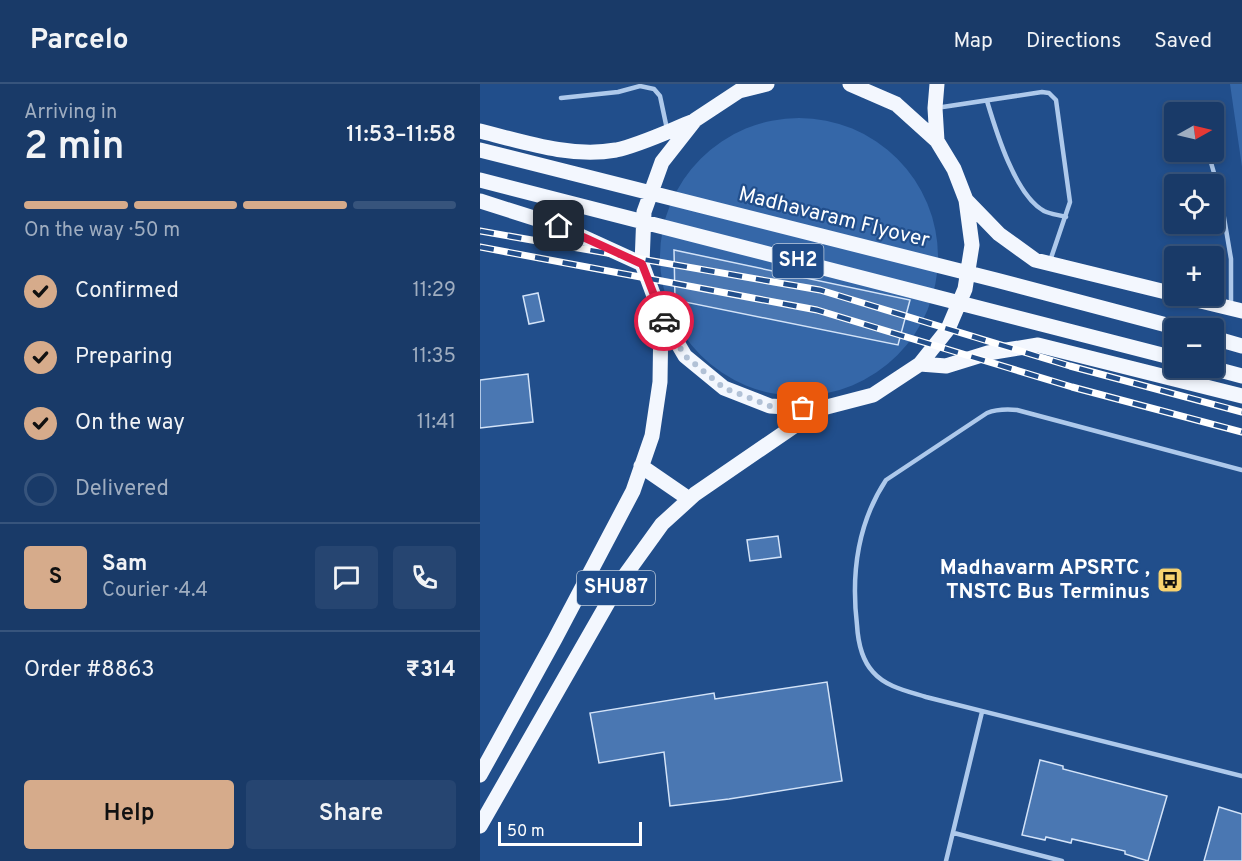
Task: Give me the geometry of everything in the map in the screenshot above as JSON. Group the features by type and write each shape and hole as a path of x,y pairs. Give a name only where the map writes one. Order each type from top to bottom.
{"main road":[{"name":"SHU87","path":"767,84 739,91 695,120 662,162 644,212 642,264 661,315 685,356 724,388 770,406 819,409 873,395 920,364 948,329 965,289 972,245 966,200 954,170 937,141 896,104 850,84"},
{"path":"937,84 935,108 937,141"},
{"path":"480,130 555,150 585,153 618,150 695,120"},
{"name":"Madhavaram Flyover","path":"480,150 1164,324"},
{"name":"SH2","path":"480,180 1164,355"},
{"path":"966,200 999,234 1035,260 1164,292"},
{"path":"480,201 559,226 642,264"},
{"name":"SHU87","path":"480,775 627,501 641,466 652,436 660,382 661,315"},
{"path":"1224,341 1242,346"},
{"path":"920,364 946,366 988,353 1038,345 1242,396"},
{"path":"1224,371 1242,376"},
{"name":"SHU87","path":"480,826 618,585 662,524 689,499 819,409"},
{"path":"641,466 689,499"}],"lane":[{"path":"561,98 618,92 640,86 654,89 660,96 668,131"},
{"path":"935,108 1042,92 1049,93 1056,100 1071,202 1049,263"},
{"path":"987,101 1005,158 1021,185 1036,205 1045,212 1066,217"},
{"path":"1211,162 1220,194 1231,259 1236,309"},
{"path":"1242,470 1006,409 987,413 886,480 876,496 865,523 854,570 858,639 864,660 873,673 888,684 982,712 1242,776"},
{"path":"946,861 982,712"},
{"path":"954,833 1062,861"}],"shaded area":[{"path":"1230,84 1242,84 1242,167"},
{"path":"799,118 839,124 865,134 897,159 922,191 932,217 938,257 932,297 922,323 897,355 865,380 839,390 799,396 759,390 733,380 701,355 676,323 666,297 660,257 666,217 676,191 701,159 733,134 759,124"}],"building":[{"path":"674,250 910,300 898,345 675,300"},
{"path":"538,293 544,321 529,324 523,296"},
{"path":"528,374 533,422 480,428 480,380"},
{"path":"778,536 781,557 750,561 747,540"},
{"path":"827,682 842,781 670,806 664,752 599,763 590,713 714,693 715,699"},
{"path":"1040,760 1063,766 1063,769 1167,796 1148,861 1125,854 1125,851 1072,839 1071,843 1046,837 1045,840 1022,835"},
{"path":"1219,807 1242,814 1242,861 1204,861"}],"railway":[{"path":"480,231 820,290 1070,366 1242,412"},
{"path":"480,247 817,310 1072,387 1242,432"}],"way so far":[{"path":"664,321 685,356 724,388 770,406 803,408"}],"place":[{"name":"Madhavarm APSRTC , TNSTC Bus Terminus","path":"1170,580"}],"route":[{"path":"559,226 642,264 664,321"}]}
